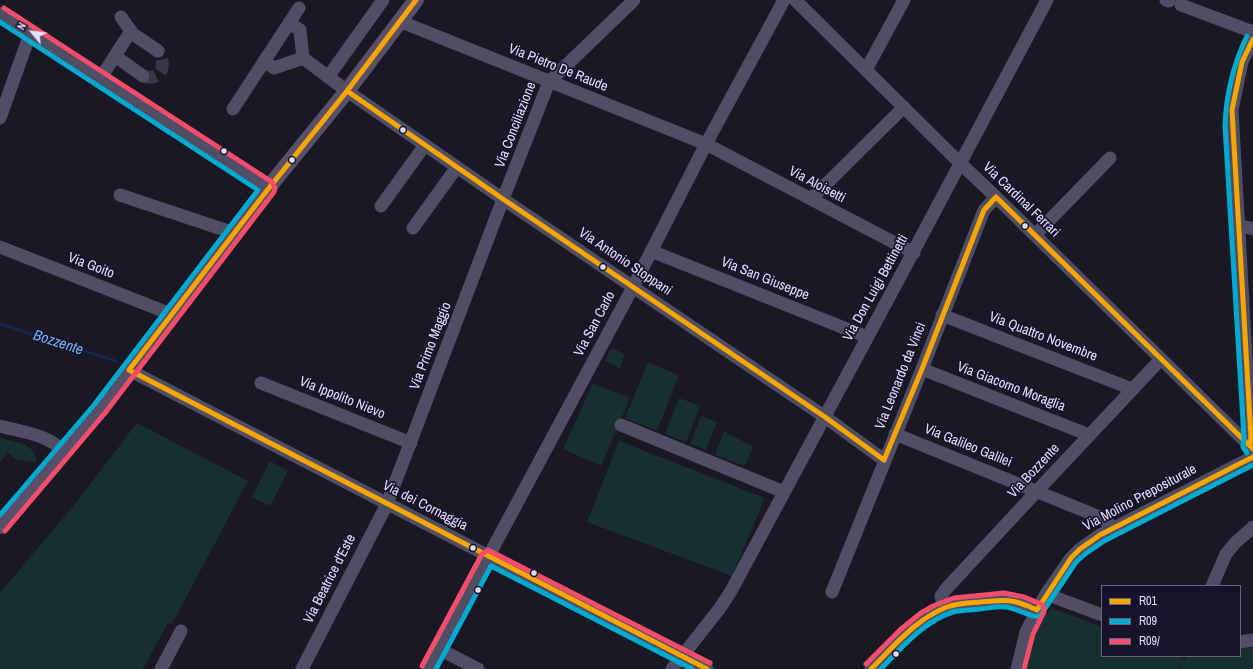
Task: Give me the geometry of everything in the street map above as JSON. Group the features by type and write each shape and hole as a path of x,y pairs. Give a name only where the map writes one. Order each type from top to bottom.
{"main road":[{"path":"0,526 99,409 268,188 347,91 416,0"}],"street":[{"path":"328,77 383,0"},
{"name":"Via Conciliazione","path":"503,200 550,82 634,0"},
{"name":"Via San Carlo","path":"428,669 633,287 650,251 706,144 784,0"},
{"name":"Via Cardinal Ferrari","path":"795,0 1226,422 1252,451"},
{"path":"866,70 904,0"},
{"name":"Via Don Luigi Bettinetti","path":"672,669 720,608 731,591 867,337 914,253 1047,0"},
{"path":"1172,2 1253,32"},
{"path":"233,109 299,8"},
{"path":"0,14 268,188"},
{"path":"121,17 130,32 158,51"},
{"name":"Via Pietro De Raude","path":"400,21 706,144"},
{"path":"264,61 274,68 303,58 300,30 289,23"},
{"path":"100,79 130,32"},
{"path":"0,118 30,34"},
{"path":"1252,451 1232,110 1238,77 1250,55 1253,39"},
{"path":"115,56 143,76"},
{"name":"Via Antonio Stoppani","path":"303,58 347,91 503,200 825,417 884,460"},
{"path":"811,199 904,107"},
{"name":"Via Aloisetti","path":"706,144 914,253"},
{"path":"381,206 425,145"},
{"path":"1035,235 1110,158"},
{"path":"413,228 457,167"},
{"path":"120,195 234,233"},
{"name":"Via Leonardo da Vinci","path":"832,592 984,210 996,196"},
{"name":"Via Primo Maggio","path":"387,504 503,200"},
{"path":"1238,224 1253,229"},
{"name":"Via Goito","path":"0,247 171,314"},
{"name":"Via San Giuseppe","path":"650,251 867,337"},
{"name":"Via Quattro Novembre","path":"942,315 1132,389"},
{"name":"Via Bozzente","path":"944,609 941,596 943,593 1037,490 1161,359"},
{"name":"Via Giacomo Moraglia","path":"922,369 1089,435"},
{"name":"Via dei Cornaggia","path":"129,370 707,669"},
{"name":"Via Ippolito Nievo","path":"261,383 411,443"},
{"path":"1226,422 1233,425 1239,424 1250,414"},
{"path":"621,425 784,492"},
{"path":"0,426 44,438 57,444 63,451"},
{"name":"Via Galileo Galilei","path":"895,434 1037,490 1102,518 1108,521 1114,528"},
{"name":"Via Molino Prepositurale","path":"1017,669 1026,632 1037,610 1046,594 1071,558 1080,549 1100,535 1252,451"},
{"name":"Via Beatrice d'Este","path":"302,669 387,504"},
{"path":"1212,585 1226,554 1235,543 1253,527"},
{"path":"1046,594 1101,615"},
{"path":"871,669 908,633 944,609 957,604 1002,599 1019,601 1037,610"},
{"path":"161,669 181,631"},
{"path":"1241,642 1253,640"},
{"path":"439,649 478,669"}],"green space":[{"path":"611,348 625,354 620,368 605,361"},
{"path":"648,362 679,375 657,431 625,418"},
{"path":"593,383 630,398 601,466 563,449"},
{"path":"679,398 700,406 686,442 665,434"},
{"path":"701,416 717,422 706,450 690,444"},
{"path":"136,424 139,424 248,481 172,624 168,623 143,669 0,669 0,593 79,499"},
{"path":"724,431 753,447 745,466 715,455"},
{"path":"0,438 27,446 34,453 36,458 35,462 17,460 8,453 0,462"},
{"path":"619,441 765,498 732,576 587,522"},
{"path":"270,461 288,471 270,506 252,497"},
{"path":"1052,608 1101,627 1101,657 1178,657 1185,660 1186,657 1241,657 1241,649 1253,648 1253,669 1181,669 1182,666 1180,669 1025,669 1038,629"}],"waterway":[{"name":"Bozzente","path":"0,324 116,361"}],"tunnel":[{"path":"143,76 155,76 161,71 162,61 158,51"}],"transit line":[{"name":"R01","path":"416,0 347,91 265,193 129,370 707,669"},
{"name":"R09/","path":"4,8 272,182 275,188 274,192 105,413 5,531"},
{"name":"R09","path":"0,22 258,190 94,405 0,515"},
{"name":"R09","path":"1247,36 1231,80 1225,126 1244,438 1243,447 1247,453"},
{"name":"R01","path":"1250,445 1251,438 1232,110 1242,62 1253,39"},
{"name":"R01","path":"347,91 503,199 825,417 884,460 922,369 984,210 996,197 1253,449"},
{"name":"R01","path":"871,669 915,626 936,612 947,607 964,603 1003,600 1022,604 1037,610 1071,558 1080,549 1100,535 1253,457"},
{"name":"R09","path":"881,669 923,628 942,616 953,612 1002,607 1014,609 1033,616 1040,616 1076,562 1085,554 1104,541 1253,465"},
{"name":"R09/","path":"422,666 482,554 488,550 710,663"},
{"name":"R09","path":"436,669 491,566 692,669"},
{"name":"R09/","path":"866,664 901,629 921,613 933,606 954,598 1004,593 1024,597 1041,604 1044,608 1044,612 1033,634 1024,669"}]}
